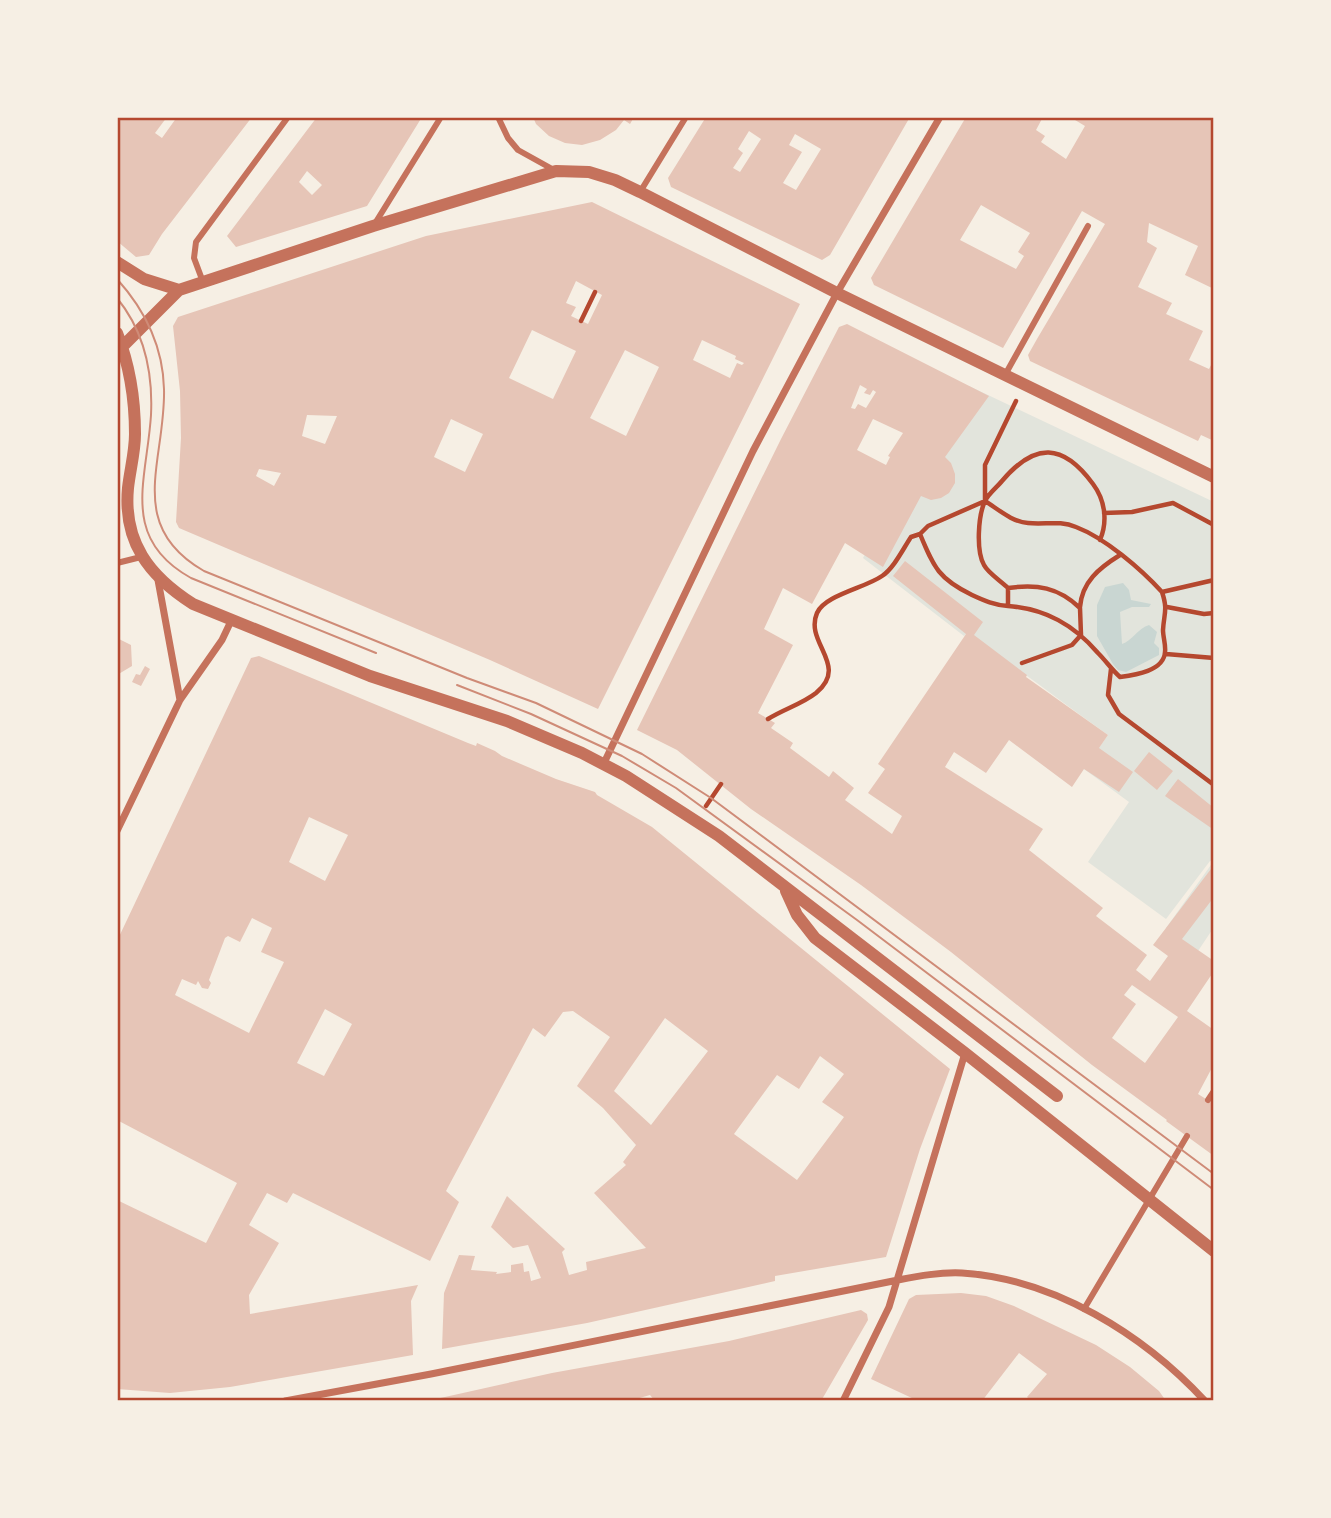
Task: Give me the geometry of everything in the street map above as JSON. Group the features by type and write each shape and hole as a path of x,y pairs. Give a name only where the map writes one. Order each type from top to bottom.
{"street":[{"path":"203,282 194,258 196,242 288,117"},
{"path":"373,226 441,117"},
{"path":"498,117 508,138 519,150 556,171"},
{"path":"640,192 686,117"},
{"path":"604,763 718,523 837,293 940,117"},
{"path":"122,347 179,290 373,226 556,171 589,172 640,192 837,293 1214,477"},
{"path":"1005,375 1088,226"},
{"path":"117,262 134,274 179,290"},
{"path":"117,333 131,379 135,405 135,437 128,490 132,535 141,556 173,591 193,604 370,676 507,721 604,763 719,836 1057,1096"},
{"path":"117,563 141,556"},
{"path":"158,576 180,700"},
{"path":"118,826 180,700 222,640 232,620"},
{"path":"784,887 797,915 815,938 965,1053 1214,1251"},
{"path":"843,1401 889,1307 965,1053"},
{"path":"1208,1100 1214,1091"},
{"path":"1084,1310 1187,1136"},
{"path":"285,1401 898,1280 961,1273 999,1278 1034,1288 1084,1310 1126,1333 1166,1362 1205,1401"}],"path":[{"path":"581,321 595,292"},
{"path":"1008,606 1007,588 984,566 979,544 979,522 985,501 985,465 1024,385"},
{"path":"768,719 804,701 825,683 829,672 828,660 816,636 814,623 818,611 825,603 885,575 911,537 920,534 928,526 985,501 1018,462 1034,453 1044,451 1065,456 1082,469 1097,489 1104,513 1104,530 1100,540"},
{"path":"920,534 932,562 949,584 992,605 1024,607 1056,617 1081,635 1120,677 1157,667 1166,654 1164,622 1167,607 1162,592 1150,580 1100,540 1077,527 1061,522 1028,524 985,501"},
{"path":"1104,513 1132,512 1173,503 1214,525"},
{"path":"1023,663 1072,645 1081,635 1081,595 1086,585 1107,563 1120,555"},
{"path":"1162,592 1214,580"},
{"path":"1007,588 1032,585 1051,588 1069,597 1080,608"},
{"path":"1167,607 1204,614 1214,613"},
{"path":"1166,654 1214,658"},
{"path":"1111,669 1108,695 1119,714 1214,785"}],"shaded area":[{"path":"969,386 1214,502 1214,927 1198,951 1166,928 1213,862 1210,861 1166,919 1088,862 1129,802 1084,769 1108,735 1003,658 966,634 964,636 863,558 924,444 927,445"},
{"path":"1123,583 1129,590 1131,600 1151,604 1149,607 1132,607 1120,612 1122,644 1149,625 1157,632 1154,643 1159,648 1159,655 1126,672 1118,670 1113,664 1097,636 1097,605 1105,587"}],"building":[{"path":"117,117 167,117 155,133 162,138 177,117 252,117 162,234 149,255 136,257 117,241"},
{"path":"317,117 422,117 367,206 236,247 227,236","holes":["307,171 322,185 312,195 299,182"]},
{"path":"533,117 634,117 630,124 624,120 616,130 600,140 582,145 565,143 549,136 536,124"},
{"path":"706,117 910,117 830,255 822,260 671,187 668,178","holes":["749,131 761,139 740,172 733,168 743,153 738,149","795,134 821,149 796,190 783,183 802,152 789,145"]},
{"path":"966,117 1043,117 1036,130 1045,136 1041,142 1066,159 1085,126 1070,117 1214,117 1214,289 1185,275 1198,246 1149,223 1147,242 1157,248 1138,287 1172,303 1166,314 1203,331 1189,360 1209,369 1214,359 1214,441 1201,435 1198,441 1030,361 1028,355 1105,224 1082,211 1003,348 874,285 871,278","holes":["981,205 1030,233 1018,252 1024,256 1016,269 960,240"]},
{"path":"592,202 800,304 598,709 490,660 179,528 176,522 181,438 180,391 173,326 178,317 426,236","holes":["576,281 602,295 588,324 571,316 576,307 566,303","532,330 576,351 553,399 509,378","702,340 736,356 735,359 744,363 737,363 730,378 693,360","625,350 659,367 626,436 590,418","307,415 337,416 325,444 302,436","451,419 483,434 465,472 434,457","259,469 281,473 274,486 256,476"]},
{"path":"847,324 989,396 945,457 951,463 955,474 955,483 949,493 931,500 921,496 883,567 845,543 812,604 783,588 764,629 793,645 758,713 775,723 771,728 793,743 790,748 829,777 833,771 854,788 845,800 892,834 902,816 868,793 885,769 878,764 966,634 893,576 905,561 983,622 974,635 1027,675 1026,677 1108,735 1099,748 1133,772 1119,792 1084,769 1072,787 1009,740 986,773 954,752 945,767 1043,829 1029,850 1103,908 1096,916 1147,955 1136,970 1150,981 1168,956 1153,945 1214,865 1214,897 1182,939 1214,961 1214,971 1187,1011 1214,1030 1214,1064 1198,1094 1214,1104 1214,1156 1092,1065 951,952 861,885 751,809 677,750 637,730 839,327","holes":["860,385 867,389 864,393 870,395 873,390 876,392 866,408 858,404 855,409 851,408","873,419 903,433 888,456 890,457 886,465 857,450","1132,985 1178,1017 1145,1063 1112,1038 1136,1004 1124,995"]},
{"path":"117,638 131,645 132,666 117,675"},
{"path":"259,656 468,743 476,746 477,743 556,779 595,792 652,827 950,1069 920,1149 886,1257 775,1276 775,1281 587,1323 442,1349 444,1293 459,1255 475,1256 471,1270 497,1272 496,1274 511,1272 511,1265 523,1263 524,1272 529,1271 531,1281 541,1278 528,1245 513,1248 491,1227 507,1196 565,1249 562,1252 569,1275 587,1270 586,1262 646,1248 594,1193 626,1165 623,1162 636,1145 603,1108 577,1086 610,1037 573,1011 563,1012 545,1037 533,1028 446,1191 459,1202 430,1261 293,1193 287,1203 267,1193 249,1225 279,1243 249,1295 250,1314 418,1285 411,1301 413,1355 230,1387 170,1393 117,1389 117,1200 206,1243 237,1183 117,1120 117,941 251,658","holes":["309,817 348,835 325,881 289,862","252,918 272,928 261,952 284,962 249,1033 175,995 182,979 196,985 198,981 202,988 208,989 225,938 228,936 240,942","325,1009 352,1024 324,1076 297,1063","665,1018 708,1051 651,1125 614,1091","820,1056 844,1074 822,1102 844,1117 797,1180 734,1134 777,1075 799,1089"]},
{"path":"145,666 150,669 141,686 132,682 136,674 140,675"},
{"path":"1149,752 1173,771 1157,790 1134,771"},
{"path":"1178,779 1214,808 1214,830 1165,796"},
{"path":"961,1293 986,1296 1014,1306 1096,1345 1130,1367 1159,1391 1166,1401 1031,1401 1027,1397 1047,1374 1019,1353 982,1401 913,1401 914,1399 871,1379 909,1299 916,1295"},
{"path":"861,1310 867,1314 868,1320 821,1401 655,1401 650,1395 636,1399 639,1401 427,1401 552,1373 729,1341"}],"tram line":[{"path":"117,279 144,316 160,358 164,389 156,466 157,512 164,533 179,553 204,571 467,678 536,703 642,754 711,798 1214,1174"},
{"path":"117,298 134,324 148,368 151,415 142,506 154,545 168,562 191,578 376,653"},
{"path":"457,685 531,714 622,756 676,788 857,920 1214,1190"}]}
